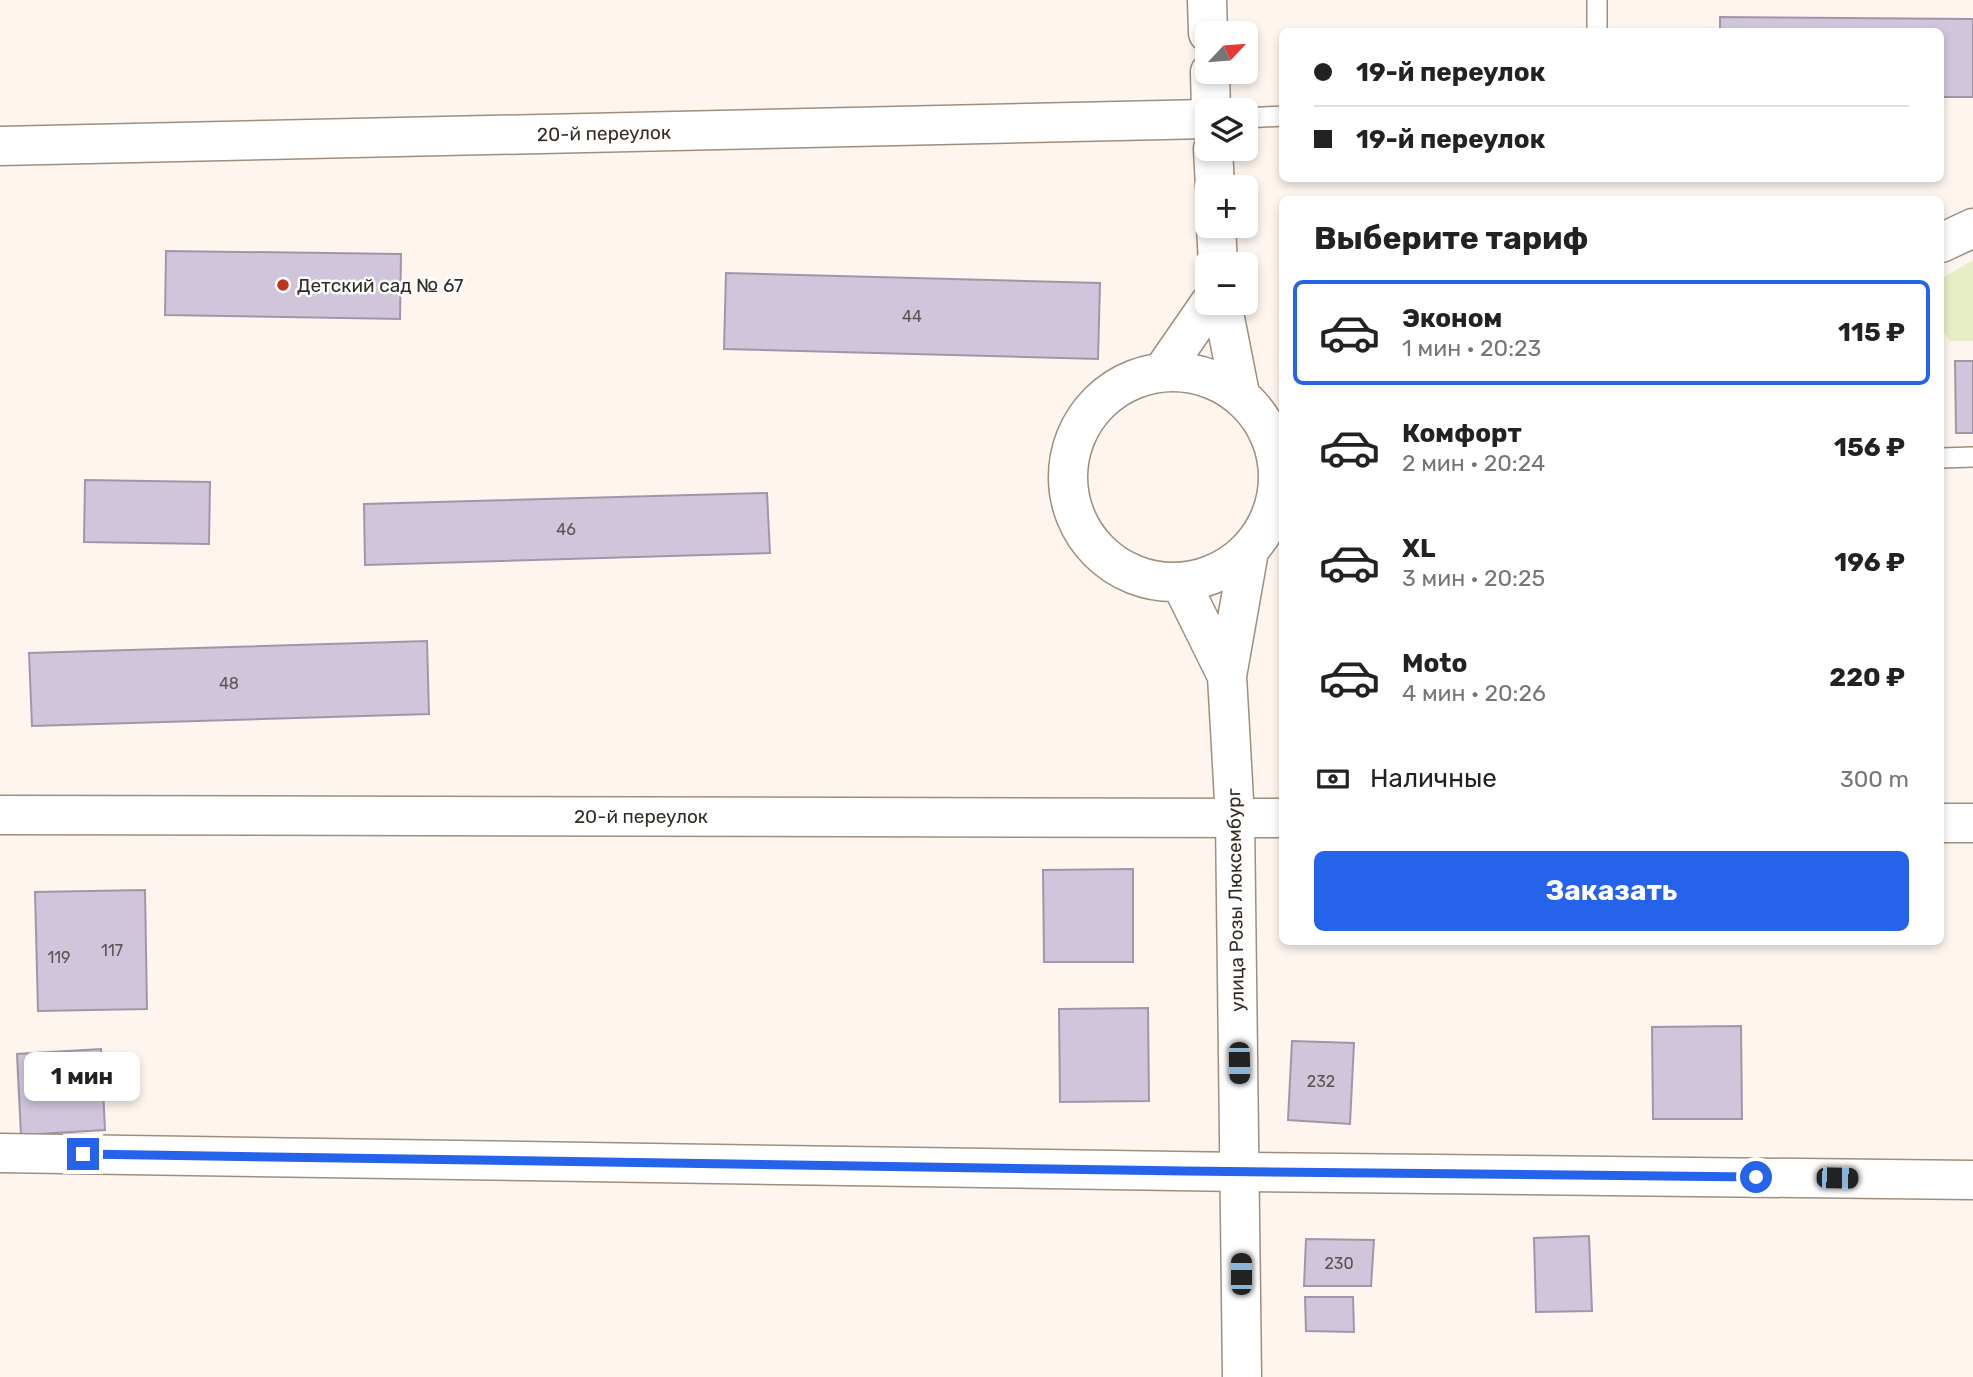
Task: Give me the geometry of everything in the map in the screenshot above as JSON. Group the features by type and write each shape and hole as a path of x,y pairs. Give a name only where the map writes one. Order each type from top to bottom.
{"street":[{"path":"1207,0 1208,21"},
{"name":"20-й переулок","path":"0,146 1195,119"},
{"path":"1944,242 1973,228"},
{"path":"1163,372 1202,315"},
{"name":"улица Розы Люксембург","path":"1224,315 1240,394"},
{"name":"улица Розы Люксембург","path":"1279,460 1276,432 1240,394 1203,375 1163,372 1137,377 1106,396 1089,413 1075,439 1069,467 1074,511 1090,542 1114,564 1137,576 1181,583 1228,568 1249,551 1267,528 1279,485"},
{"name":"улица Розы Люксембург","path":"1242,1377 1235,818 1227,676 1249,551"},
{"name":"улица Розы Люксембург","path":"1181,583 1227,676"},
{"name":"20-й переулок","path":"0,815 1279,818"},
{"path":"1944,823 1973,823"},
{"path":"0,1153 1973,1180"}],"lane":[{"path":"1597,0 1597,28"},
{"path":"1258,117 1279,116"},
{"path":"1944,458 1973,457"}],"green space":[{"path":"1973,260 1973,341 1950,341 1944,333 1944,277"}],"building":[{"path":"1720,17 1973,19 1973,97 1944,97 1944,28 1720,28"},
{"name":"Детский сад № 67","path":"166,251 401,254 400,319 165,315"},
{"path":"726,273 1100,283 1098,359 724,349"},
{"path":"1955,361 1973,361 1973,433 1956,433"},
{"path":"85,480 210,482 209,544 84,542"},
{"path":"767,493 770,553 365,565 364,504"},
{"path":"427,641 429,714 32,726 29,653"},
{"path":"1133,869 1133,962 1044,962 1043,870"},
{"path":"145,890 147,1009 38,1011 35,892"},
{"path":"1148,1008 1149,1101 1060,1102 1059,1009"},
{"path":"1741,1026 1742,1119 1653,1119 1652,1027"},
{"path":"1292,1041 1354,1043 1350,1124 1288,1120"},
{"path":"101,1049 105,1130 21,1135 17,1054"},
{"path":"1589,1236 1592,1311 1536,1312 1534,1238"},
{"path":"1306,1239 1374,1240 1371,1286 1304,1286"},
{"path":"1305,1297 1353,1297 1354,1332 1306,1331"}],"place":[{"name":"Детский сад № 67","path":"283,285"}],"route":[{"path":"83,1154 1756,1177"}]}
